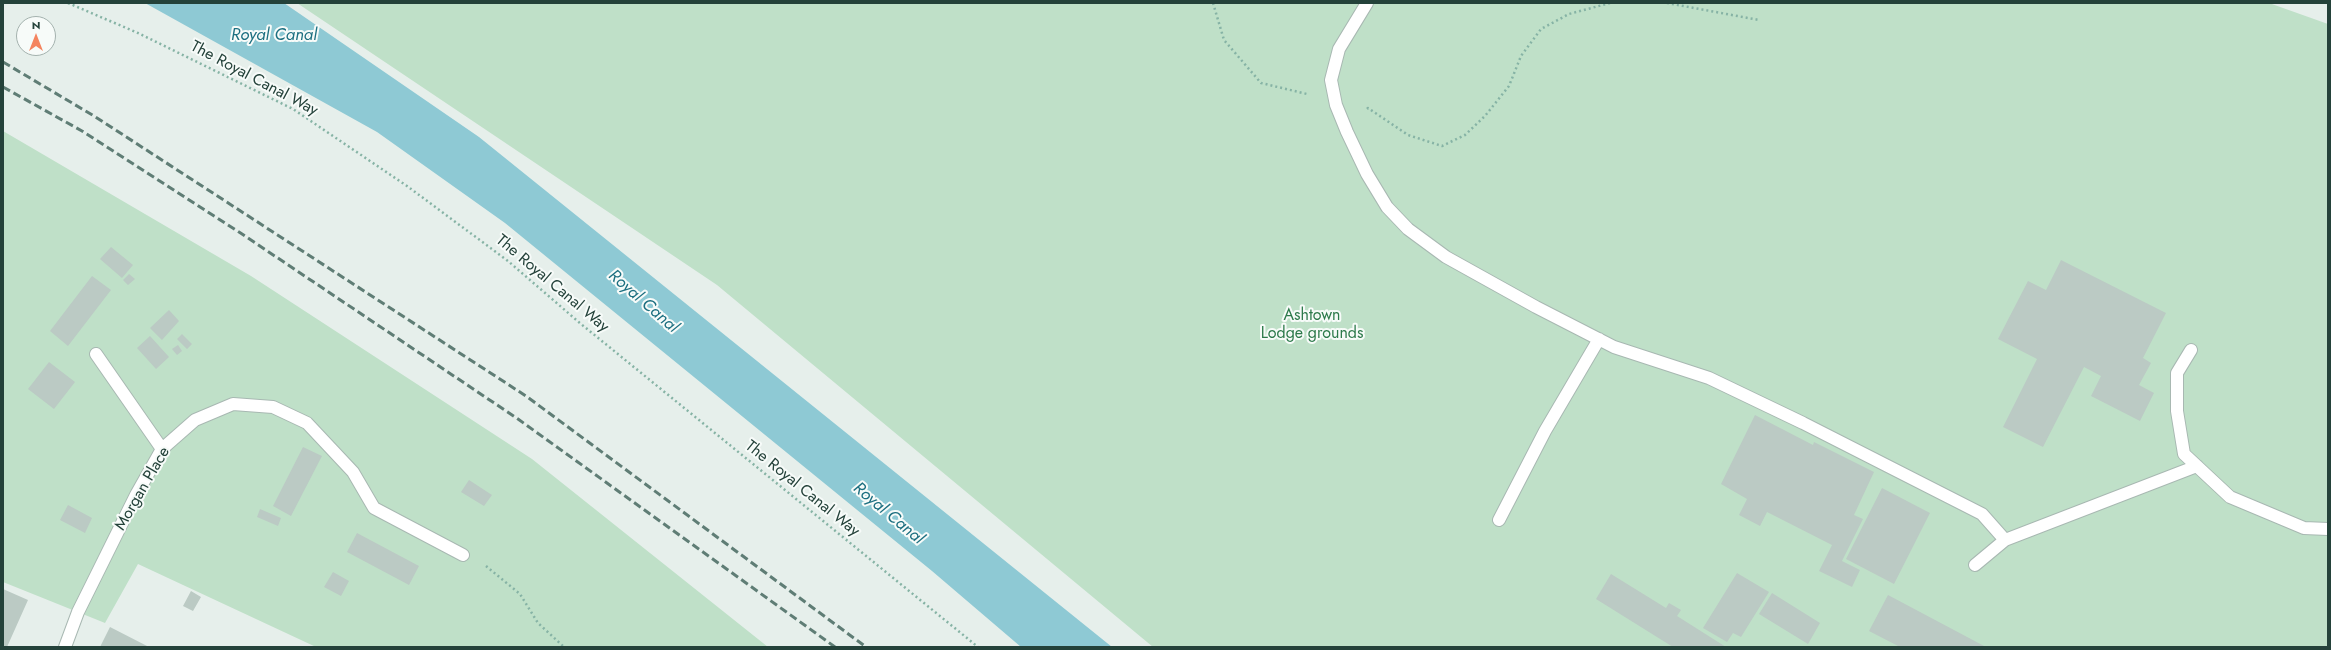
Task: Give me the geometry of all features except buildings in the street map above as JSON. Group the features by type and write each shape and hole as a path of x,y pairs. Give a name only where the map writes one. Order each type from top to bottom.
{"street":[{"path":"1367,3 1338,49 1331,80 1347,132 1367,174 1387,207 1408,229 1446,257 1614,347 1709,378 1803,423 1982,514 2004,540"},
{"path":"1499,520 1545,431 1600,339"},
{"path":"2191,350 2177,373 2177,410 2184,454 2230,497 2304,528 2328,528"},
{"path":"96,354 162,449"},
{"name":"Morgan Place","path":"65,647 78,612 136,495 162,449 195,420 233,404 273,407 307,423 353,472 374,508 464,555"},
{"path":"1975,565 2004,540 2197,466"}],"path":[{"name":"The Royal Canal Way","path":"68,3 138,33 293,109 407,186 508,261 588,329 978,647"},
{"path":"1213,3 1224,40 1260,83 1308,94 1333,89"},
{"path":"1347,132 1368,108 1408,135 1442,146 1465,135 1485,116 1509,86 1521,56 1541,29 1570,14 1610,3"},
{"path":"1667,3 1759,20"},
{"path":"464,555 490,568 520,594 538,623 564,647"}],"green space":[{"name":"Ashtown Lodge grounds","path":"297,3 2269,3 2328,24 2328,647 1153,647 717,285"},
{"path":"3,131 251,276 532,459 768,647 316,647 138,564 105,623 3,582"}],"water":[{"name":"Royal Canal","path":"145,3 284,3 479,137 1112,647 1021,647 932,571 505,223 377,132"}],"railway":[{"path":"3,62 94,116 526,396 866,647"},
{"path":"3,87 82,131 239,232 518,419 835,647"}]}
